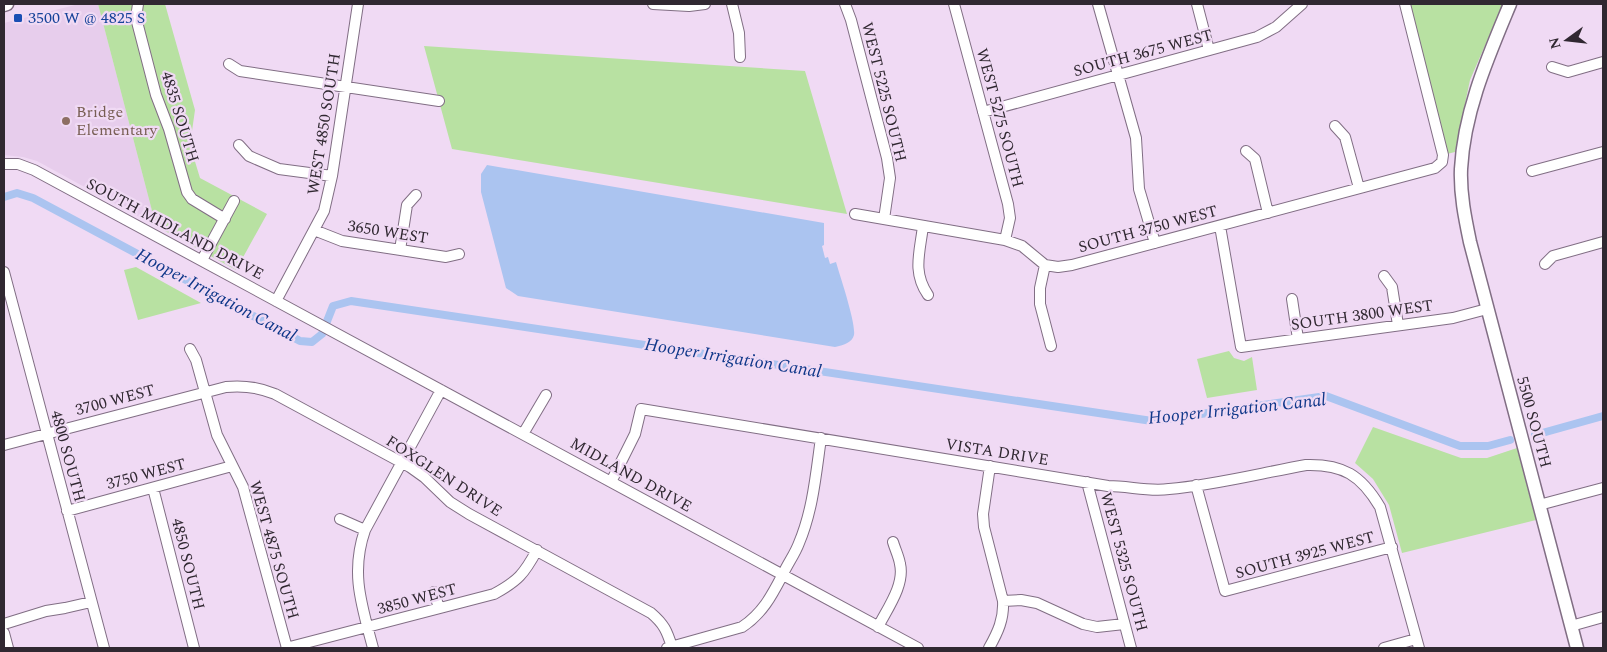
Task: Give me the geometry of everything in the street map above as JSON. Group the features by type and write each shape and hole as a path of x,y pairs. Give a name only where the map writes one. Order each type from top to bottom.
{"main road":[{"name":"5500 SOUTH","path":"1510,4 1477,88 1465,133 1461,170 1462,204 1487,309 1577,648"}],"street":[{"name":"4835 SOUTH","path":"138,4 136,18 156,95 169,129 186,192 192,199 224,219"},
{"name":"WEST 4850 SOUTH","path":"276,301 324,212 332,176 358,4"},
{"path":"653,4 690,6 705,4"},
{"path":"732,4 739,32 740,57"},
{"name":"WEST 5225 SOUTH","path":"845,4 851,20 887,158 890,178 884,219"},
{"name":"WEST 5275 SOUTH","path":"954,4 1008,204 1010,218 1005,240"},
{"path":"1098,4 1136,138 1139,189 1154,243"},
{"path":"1197,4 1210,50"},
{"name":"SOUTH 3675 WEST","path":"983,112 1257,37 1276,27 1302,4"},
{"name":"SOUTH 3750 WEST","path":"1045,265 1058,267 1072,265 1435,168 1442,162 1443,155 1406,4"},
{"path":"1552,67 1568,72 1603,62"},
{"path":"229,64 240,71 439,101"},
{"path":"1335,126 1345,137 1359,188"},
{"path":"239,145 249,156 279,168 332,176"},
{"path":"1246,151 1255,159 1268,213"},
{"path":"1532,171 1603,152"},
{"name":"SOUTH MIDLAND DRIVE","path":"4,164 18,164 34,170 330,329"},
{"path":"400,250 408,205 416,195"},
{"path":"202,260 234,202"},
{"path":"855,214 1005,240 1022,246 1045,265 1040,288 1040,304 1051,346"},
{"path":"924,226 917,271 921,285 928,295"},
{"name":"SOUTH 3800 WEST","path":"1220,226 1241,347 1453,318 1487,309"},
{"name":"3650 WEST","path":"314,230 342,241 446,257 459,254"},
{"path":"1546,264 1554,256 1603,242"},
{"name":"4800 SOUTH","path":"4,272 104,648"},
{"path":"1384,276 1392,287 1398,325"},
{"path":"1292,299 1298,339"},
{"name":"MIDLAND DRIVE","path":"330,329 918,648"},
{"name":"WEST 4875 SOUTH","path":"190,349 196,360 216,435 243,487 286,648"},
{"name":"FOXGLEN DRIVE","path":"205,392 226,386 242,385 259,388 275,394 402,462 424,477 456,506 651,613 661,622 667,632 669,648"},
{"path":"373,648 359,595 357,578 359,546 365,530 441,390"},
{"name":"3700 WEST","path":"4,444 205,392"},
{"path":"523,434 546,394"},
{"name":"VISTA DRIVE","path":"611,482 635,434 641,409 1088,482 1148,490 1168,490 1306,465 1321,465 1348,472 1372,493 1380,507 1392,547"},
{"path":"669,648 742,627 762,611 771,598 799,544 808,515 821,438"},
{"name":"3750 WEST","path":"67,511 232,466"},
{"path":"989,648 1001,625 1003,600 984,527 983,514 990,466"},
{"name":"WEST 5325 SOUTH","path":"1088,482 1131,648"},
{"name":"SOUTH 3925 WEST","path":"1196,485 1225,591 1392,547"},
{"name":"4850 SOUTH","path":"153,488 194,648"},
{"path":"1539,505 1603,488"},
{"path":"340,519 365,530"},
{"path":"878,627 900,580 901,566 893,542"},
{"path":"1384,648 1417,644 1392,547"},
{"name":"3850 WEST","path":"286,648 494,594 512,584 525,572 537,550"},
{"path":"434,592 439,608"},
{"path":"1003,600 1021,600 1038,603 1083,624 1097,627 1124,624"},
{"path":"4,624 46,610 92,602"},
{"path":"1571,626 1603,617"},
{"path":"4,633 8,648"}],"shaded area":[{"name":"Bridge Elementary","path":"79,4 98,4 156,226 37,161 4,155 4,23"}],"green space":[{"path":"98,4 165,4 195,110 190,145 200,178 267,214 236,270 156,226"},
{"path":"1407,4 1503,4 1470,80 1455,152 1447,154"},
{"path":"424,46 805,71 847,214 452,149"},
{"path":"136,267 201,303 138,320 124,270"},
{"path":"1229,351 1234,358 1244,361 1252,357 1257,390 1207,398 1197,359"},
{"path":"1373,427 1461,458 1487,458 1517,448 1536,520 1402,553 1389,505 1373,479 1355,463"}],"water":[{"path":"487,165 824,223 824,245 822,246 825,258 828,257 830,264 836,262 853,320 853,338 847,343 835,347 518,296 506,288 481,192 481,174"}],"waterway":[{"name":"Hooper Irrigation Canal","path":"4,197 17,193 33,198 300,341 312,342 322,334 333,306 351,301 1152,421 1326,396 1460,446 1488,446 1510,440"},
{"name":"Hooper Irrigation Canal","path":"1535,435 1603,416"}],"place":[{"name":"3500 W @ 4825 S","path":"18,18"},
{"name":"Bridge Elementary","path":"66,121"}]}
